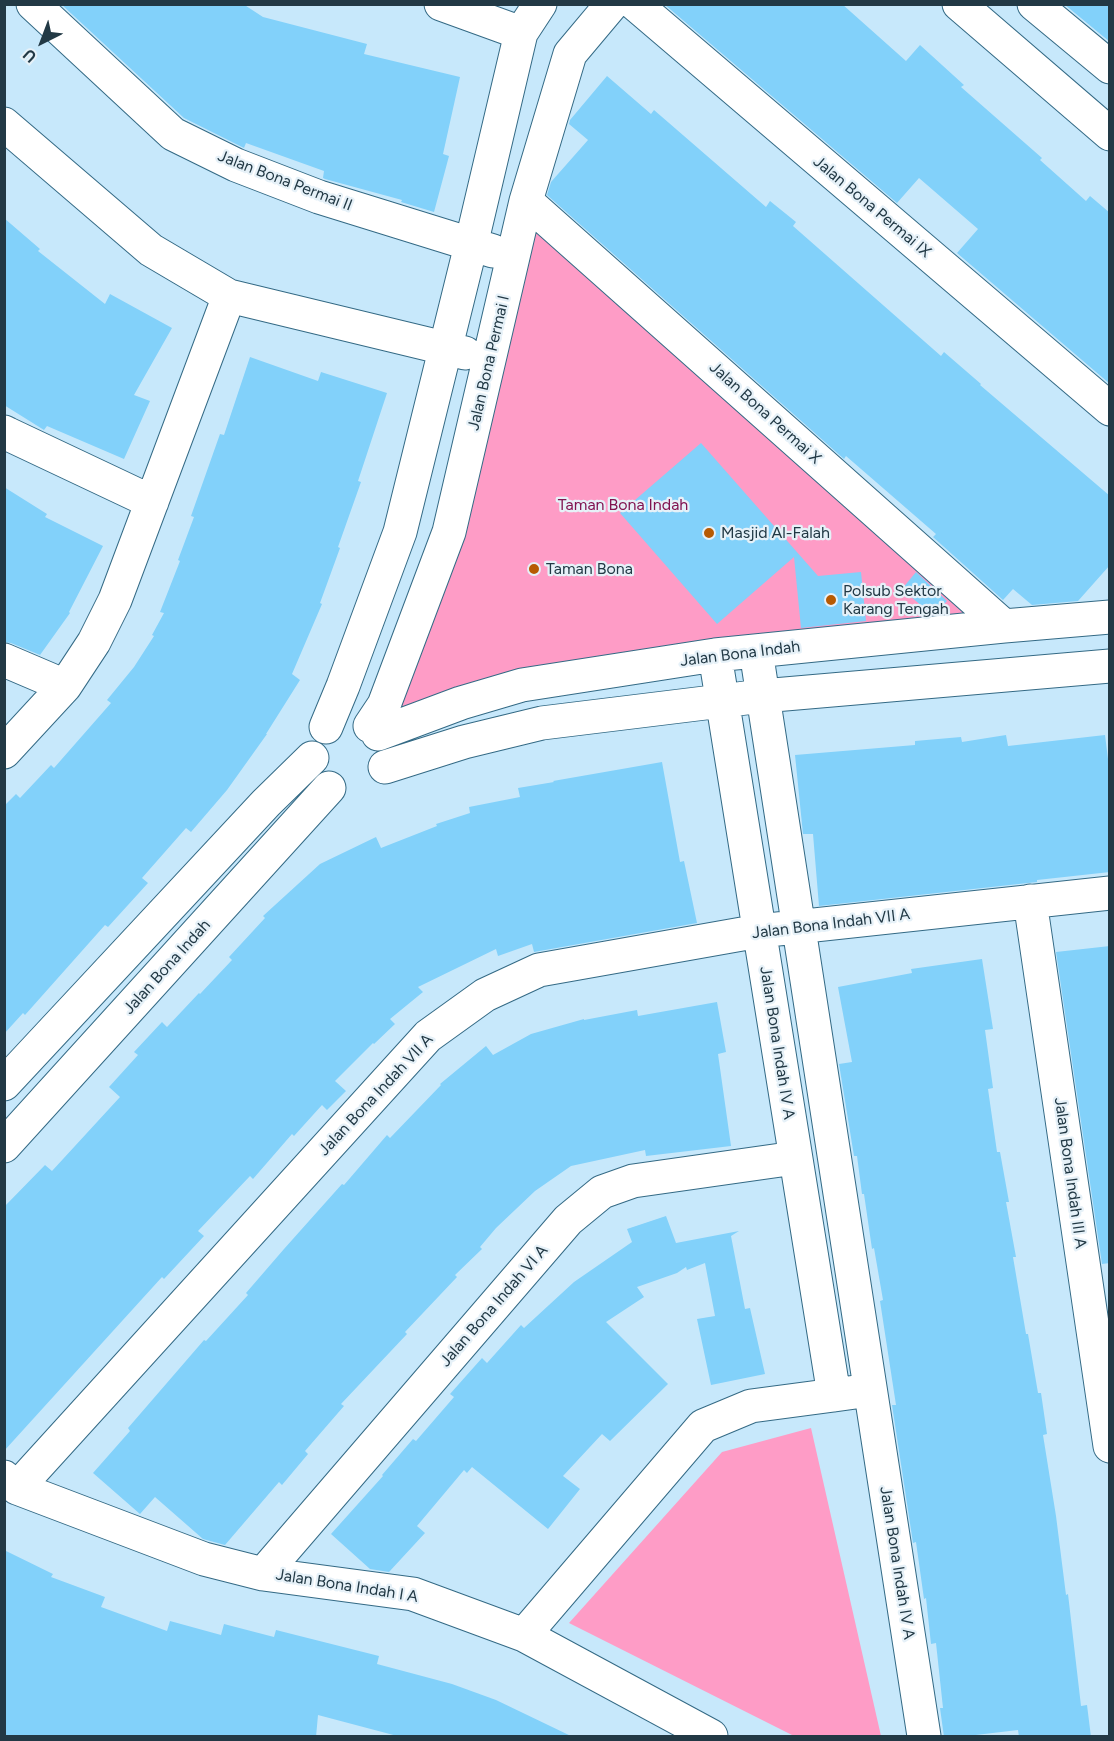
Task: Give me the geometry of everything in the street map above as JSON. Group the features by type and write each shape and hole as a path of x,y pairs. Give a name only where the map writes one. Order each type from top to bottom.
{"street":[{"name":"Jalan Bona Permai II","path":"33,4 173,134 236,165 319,197 513,257"},
{"path":"441,4 521,33"},
{"path":"540,4 521,33 400,532 343,686 326,727 315,741 312,758 314,770 320,780 359,784 464,742 542,723 762,696 1110,666"},
{"name":"Jalan Bona Permai I","path":"374,730 449,532 526,201 570,54 612,4"},
{"name":"Jalan Bona Permai IX","path":"635,4 1110,409"},
{"path":"959,4 1110,134"},
{"path":"1034,4 1110,67"},
{"path":"4,124 151,250 229,296 489,359"},
{"name":"Jalan Bona Permai X","path":"526,201 1004,626"},
{"path":"4,752 65,686 94,642 115,600 229,296"},
{"path":"4,432 152,502"},
{"name":"Jalan Bona Indah","path":"374,730 522,685 715,655 1110,617"},
{"name":"Jalan Bona Indah IV A","path":"756,651 924,1737"},
{"name":"Jalan Bona Indah IV A","path":"715,655 834,1395"},
{"path":"4,660 65,686"},
{"path":"326,727 336,722 359,721 374,730 384,744 386,756 359,784"},
{"path":"4,1084 266,802 312,758"},
{"name":"Jalan Bona Indah","path":"4,1146 359,784"},
{"name":"Jalan Bona Indah VII A","path":"11,1483 428,1036 484,995 539,969 759,931 1110,893"},
{"name":"Jalan Bona Indah III A","path":"1030,901 1110,1446"},
{"name":"Jalan Bona Indah VI A","path":"263,1574 568,1220 602,1192 633,1181 795,1158"},
{"path":"524,1635 703,1426 750,1406 870,1390"},
{"name":"Jalan Bona Indah I A","path":"11,1483 204,1559 263,1574 413,1594 524,1635 711,1737"}],"green space":[{"name":"Taman Bona Indah","path":"533,223 977,616 388,721"},
{"path":"811,1428 881,1736 794,1736 569,1623 722,1452"}],"building":[{"path":"61,4 243,4 263,17 367,44 364,54 460,77 443,154 449,156 434,212 401,202 402,200 325,179 323,178 324,171 246,143 244,148 184,118"},
{"path":"664,4 842,4 906,61 920,45 964,85 961,87 1042,158 1040,160 1086,201 1090,196 1110,213 1110,384 957,253 978,229 919,178 897,203"},
{"path":"1064,4 1110,4 1110,42"},
{"path":"607,76 651,114 654,110 766,207 770,201 796,222 793,226 941,356 944,352 1110,496 1110,565 1078,601 1032,605 1013,589 1003,600 933,537 936,534 846,456 844,459 547,195 551,182 588,140 569,124 570,120"},
{"path":"4,218 40,249 38,251 105,304 110,294 172,328 134,395 150,401 124,459 47,426 44,430 4,405"},
{"path":"250,357 318,381 321,372 387,393 358,481 361,482 338,547 340,548 320,603 322,604 292,674 300,680 267,734 227,790 191,832 186,828 142,878 148,883 108,927 105,925 25,1015 23,1013 4,1034 4,806 16,794 20,798 51,765 54,768 111,703 107,700 134,667 154,636 152,635 164,613 160,612 194,517 191,516 220,434 224,435"},
{"name":"Masjid Al-Falah","path":"701,443 818,576 861,572 866,621 801,628 794,557 717,624 620,513"},
{"path":"4,487 47,514 45,517 103,546 70,613 40,655 4,642"},
{"path":"916,572 947,601 935,614 931,614 902,589"},
{"path":"1006,735 1008,746 1105,735 1110,775 1110,872 819,906 813,834 803,834 795,755 915,745 915,741 961,737 962,742"},
{"path":"662,762 680,862 684,861 697,923 534,952 532,944 498,956 496,949 418,987 423,992 390,1019 395,1024 335,1081 346,1091 327,1110 322,1105 294,1136 292,1134 253,1179 250,1176 198,1231 204,1236 164,1279 162,1277 4,1451 4,1207 45,1165 52,1171 120,1097 109,1087 138,1055 134,1052 162,1022 167,1027 200,994 232,960 229,957 265,918 263,916 320,864 376,837 381,848 437,826 436,824 470,813 469,807 520,797 518,788"},
{"path":"1110,946 1110,1263 1102,1264 1056,952"},
{"path":"982,959 993,1029 985,1030 993,1088 988,1089 997,1152 1000,1152 1009,1202 1006,1202 1016,1257 1013,1257 1026,1334 1028,1334 1038,1393 1041,1393 1047,1434 1043,1435 1066,1595 1068,1594 1081,1706 1087,1705 1091,1737 1019,1737 1018,1730 944,1737 936,1643 931,1644 926,1598 924,1599 916,1542 913,1543 892,1405 896,1405 880,1301 883,1300 874,1248 872,1249 864,1194 862,1194 857,1156 854,1156 839,1064 852,1062 838,987 912,973 911,969"},
{"path":"717,1002 726,1052 718,1054 731,1146 646,1156 645,1150 571,1166 535,1191 496,1228 480,1247 482,1249 455,1275 457,1277 405,1332 407,1334 341,1404 344,1406 305,1451 308,1454 282,1485 279,1482 225,1545 203,1539 155,1497 140,1514 93,1473 130,1431 128,1428 204,1340 206,1341 248,1295 246,1293 284,1249 387,1135 390,1138 440,1084 486,1046 493,1055 531,1034 584,1019 637,1010 638,1016"},
{"path":"666,1216 676,1243 739,1231 731,1236 745,1309 750,1308 765,1374 711,1385 697,1319 715,1316 705,1263 687,1270 686,1267 677,1273 637,1287 644,1297 606,1322 668,1384 610,1441 602,1434 563,1476 580,1489 548,1529 472,1467 467,1473 464,1470 417,1526 425,1533 389,1572 370,1569 331,1534 413,1439 416,1441 454,1397 450,1394 482,1358 487,1363 521,1325 524,1328 574,1282 632,1242 627,1229"},
{"path":"4,1550 53,1574 51,1577 105,1597 101,1607 167,1631 170,1621 221,1635 224,1624 274,1637 276,1630 379,1656 377,1664 452,1684 496,1700 573,1737 401,1737 318,1715 316,1737 4,1737"}],"place":[{"name":"Masjid Al-Falah","path":"709,533"},
{"name":"Taman Bona","path":"534,569"},
{"name":"Polsub Sektor Karang Tengah","path":"831,600"}]}
